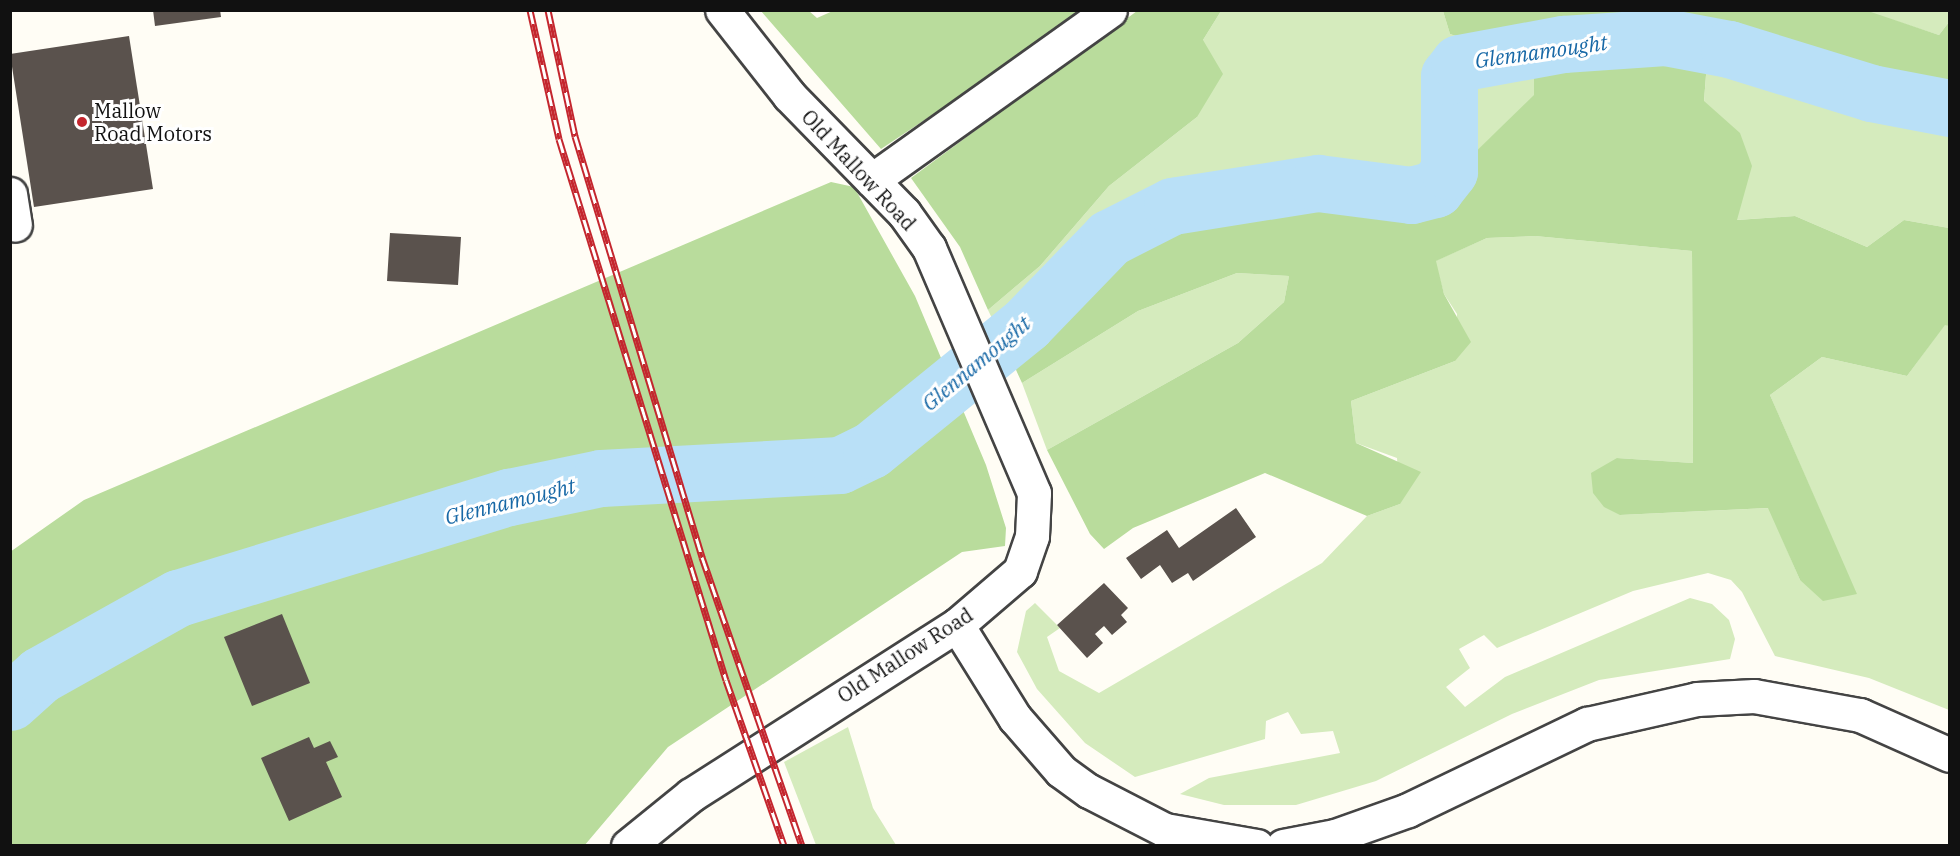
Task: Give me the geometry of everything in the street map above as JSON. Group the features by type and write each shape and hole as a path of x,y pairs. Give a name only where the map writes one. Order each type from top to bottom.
{"street":[{"name":"Old Mallow Road","path":"628,846 691,795 957,625 1020,571 1032,536 1034,493 929,248 872,180 789,95 722,10"},
{"path":"872,180 1110,10"},
{"path":"957,625 1015,718 1070,778 1165,830 1257,846"},
{"path":"1282,846 1335,836 1408,810 1587,724 1697,699 1754,696 1860,715 1950,755"}],"green space":[{"path":"835,10 1088,11 881,149 761,11 809,11 817,18"},
{"path":"1865,10 1939,35 1949,22 1949,135 1707,62 1704,101 1740,133 1752,166 1737,220 1795,216 1867,247 1904,220 1949,228 1949,326 1945,325 1907,376 1822,357 1770,395 1857,594 1823,601 1800,580 1768,508 1620,515 1604,507 1593,493 1591,473 1617,458 1693,463 1692,251 1535,236 1487,238 1436,261 1444,294 1471,342 1455,361 1351,401 1356,443 1421,472 1400,504 1367,516 1265,473 1133,528 1104,549 1090,534 1047,450 1238,343 1284,302 1289,276 1237,273 1138,311 1022,383 1000,335 1088,258 1201,204 1281,177 1354,179 1426,200 1534,95 1534,63 1450,34 1443,11"},
{"path":"1137,11 1221,11 1203,40 1223,74 1197,117 1109,186 1040,266 988,310 960,247 911,178"},
{"path":"1221,11 1443,11 1450,34 1534,63 1534,96 1426,200 1354,179 1281,177 1201,204 1088,258 1000,335 988,310 1040,266 1109,186 1197,117 1203,40"},
{"path":"1865,11 1949,11 1949,22 1939,35"},
{"path":"1707,62 1949,135 1949,228 1904,220 1867,247 1795,216 1736,220 1704,102"},
{"path":"831,182 854,187 915,296 986,465 1006,528 1005,546 962,552 668,747 584,846 11,845 10,552 84,500"},
{"path":"1535,236 1692,251 1693,463 1617,458 1620,515 1769,508 1800,580 1856,594 1770,395 1822,357 1907,376 1945,324 1949,326 1949,710 1869,678 1775,656 1742,592 1731,580 1708,573 1633,591 1497,648 1484,635 1459,649 1470,668 1446,687 1465,707 1505,677 1690,598 1712,604 1729,620 1735,639 1730,659 1599,680 1512,714 1376,781 1296,805 1224,805 1180,794 1209,778 1340,753 1333,731 1301,734 1288,712 1266,721 1265,739 1135,777 1085,743 1037,689 1017,652 1026,611 1035,603 1060,628 1047,637 1059,671 1099,693 1322,563 1367,516 1400,504 1397,458 1356,443 1351,401 1455,361 1457,314 1444,294 1435,261 1487,238"},
{"path":"1237,273 1289,276 1284,302 1238,343 1047,450 1022,383 1138,311"},
{"path":"848,727 873,808 896,845 816,845 784,762"}],"building":[{"path":"153,10 220,10 221,17 155,26"},
{"name":"Mallow Road Motors","path":"129,36 153,189 34,207 10,54"},
{"path":"390,233 461,237 458,285 387,281"},
{"path":"1236,508 1256,537 1193,581 1188,573 1172,583 1160,565 1141,579 1126,558 1167,530 1179,548"},
{"path":"1104,583 1128,608 1121,615 1127,622 1112,635 1104,626 1095,634 1103,643 1087,658 1057,625"},
{"path":"282,614 310,683 252,706 224,637"},
{"path":"309,737 314,748 330,741 338,757 326,762 342,797 289,821 261,758"}],"waterway":[{"name":"Glennamought","path":"10,702 40,675 178,598 509,497 601,478 840,465 871,450 1026,324 1109,238 1172,206 1318,183 1411,195 1435,189 1449,171 1449,76 1459,63 1563,44 1665,37 1729,49 1871,93 1950,108"}],"railway":[{"path":"530,10 559,139 726,680 784,846"},
{"path":"548,10 575,136 702,557 802,846"}],"place":[{"name":"Mallow Road Motors","path":"82,122"}]}
